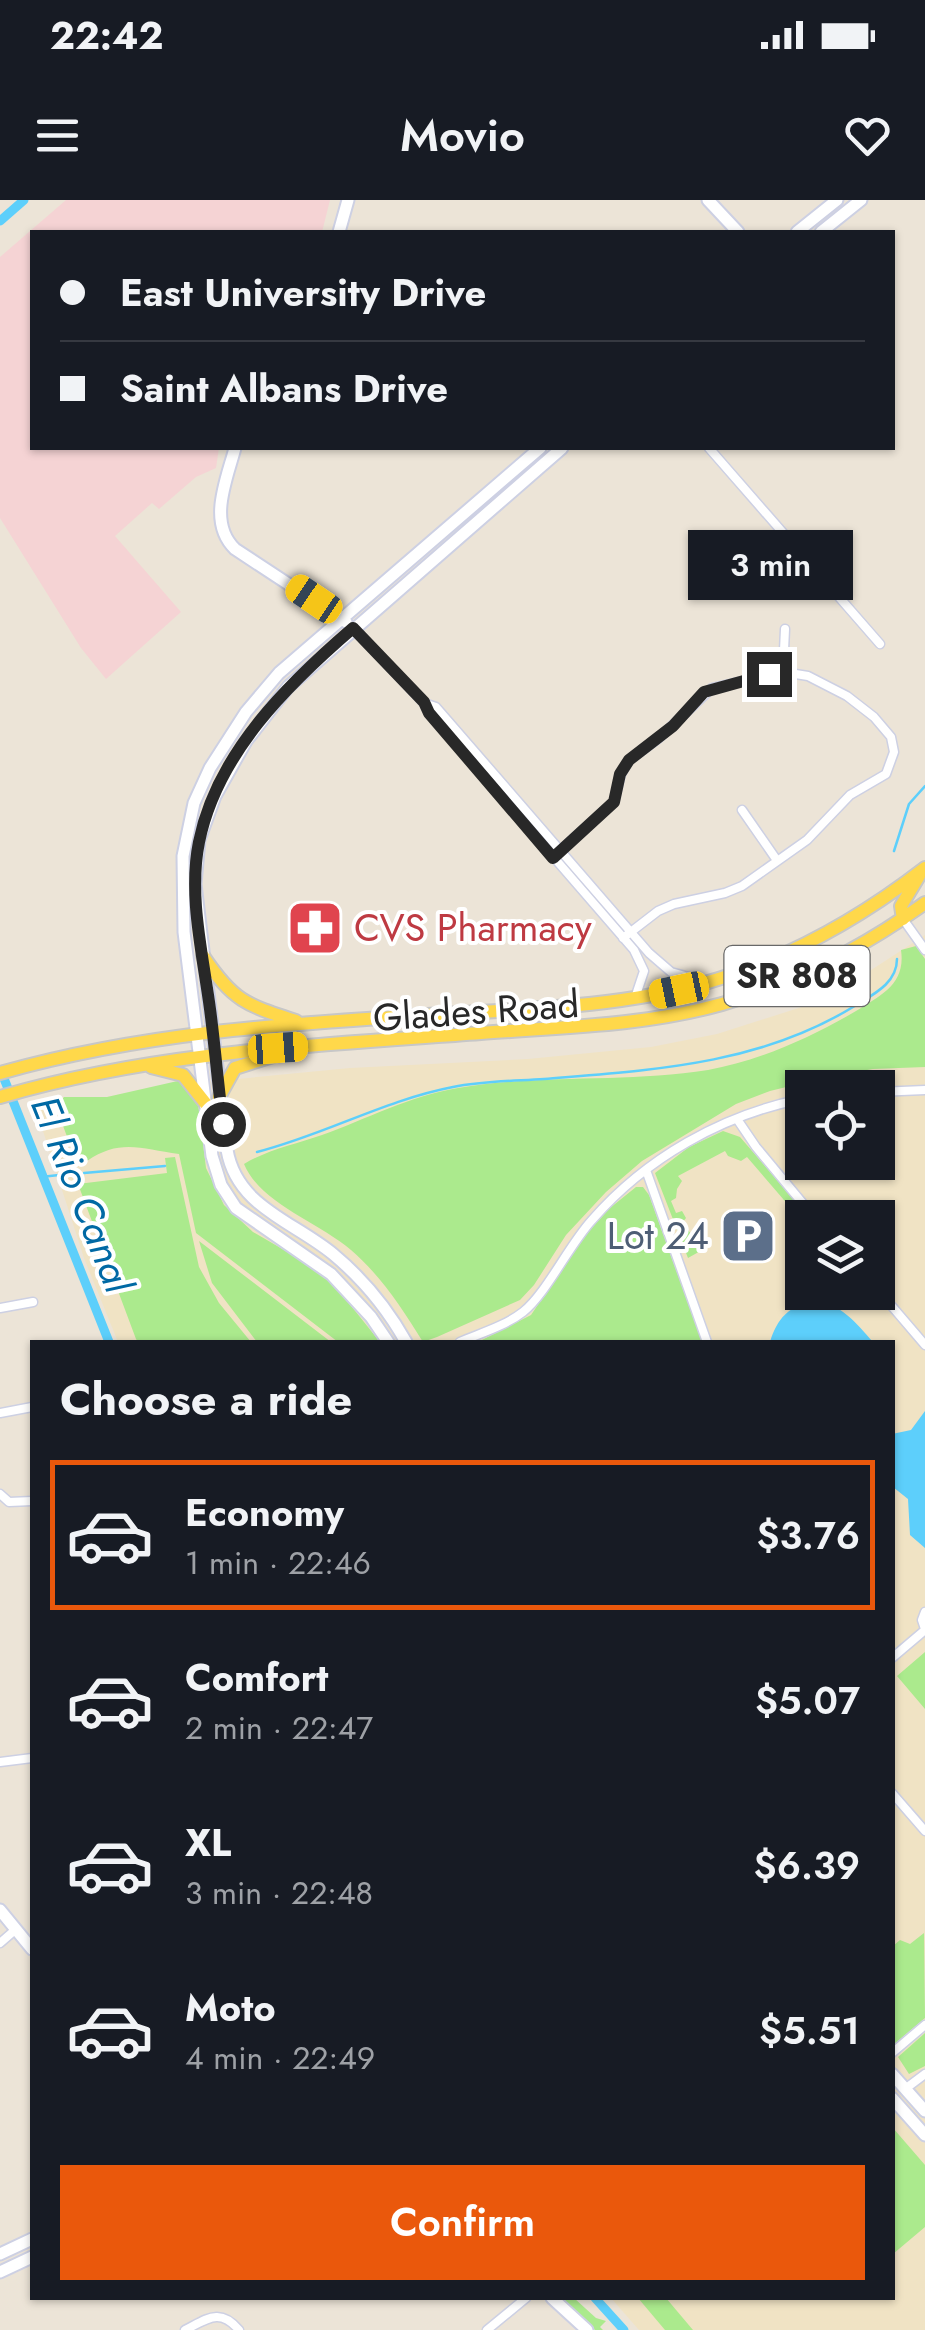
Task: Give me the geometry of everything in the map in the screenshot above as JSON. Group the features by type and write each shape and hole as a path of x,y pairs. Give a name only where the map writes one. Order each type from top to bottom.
{"main road":[{"name":"Glades Road","path":"0,1072 197,1032 634,998 708,982 818,939 888,897 924,869"},
{"path":"903,919 902,906 924,869"},
{"name":"Glades Road","path":"0,1098 138,1065 215,1054 615,1023 718,1005 794,978 925,903"},
{"path":"203,956 238,999 303,1023"},
{"path":"465,1034 496,1011"},
{"path":"220,1097 229,1074 240,1065 318,1045"},
{"path":"138,1065 180,1074 193,1084 206,1104"}],"street":[{"path":"340,230 348,200"},
{"path":"708,200 736,230"},
{"path":"800,230 837,200"},
{"path":"824,230 861,200"},
{"path":"234,450 221,501 224,536 235,549 353,628 424,702 436,707 627,935 671,972 708,982"},
{"path":"387,1340 331,1274 236,1208 216,1172 181,886 185,840 194,803 224,744 279,673 538,450"},
{"path":"405,1340 382,1304 355,1274 316,1240 264,1209 242,1188 229,1163 203,956 196,871 199,840 208,810 238,752 267,713 314,662 560,450"},
{"path":"711,450 880,644"},
{"path":"783,672 785,629"},
{"path":"557,854 614,802 620,774 629,760 673,726 704,692 783,672 808,676 861,706 886,730 894,752 886,774 850,795 807,840 734,890 674,904 627,935"},
{"path":"742,810 776,859"},
{"path":"903,919 925,950"},
{"path":"627,935 643,963 641,984 634,998"},
{"path":"895,1091 925,1090"},
{"path":"464,1340 525,1311 575,1238 618,1192 646,1170 679,1146 737,1119 785,1104"},
{"path":"737,1119 800,1200"},
{"path":"646,1170 706,1340"},
{"path":"0,1308 33,1302"},
{"path":"895,1310 925,1345"},
{"path":"0,1413 30,1407"},
{"path":"1,1495 9,1502 30,1502"},
{"path":"895,1655 925,1630 925,1612"},
{"path":"0,1762 30,1758"},
{"path":"895,1796 925,1831"},
{"path":"0,1910 30,1947"},
{"path":"0,1943 15,1930"},
{"path":"895,2051 925,2026"},
{"path":"895,2097 925,2074"},
{"path":"895,2077 925,2111"},
{"path":"895,2100 925,2135"},
{"path":"0,2254 30,2241"},
{"path":"0,2272 30,2258"},
{"path":"488,2330 524,2300"},
{"path":"554,2300 587,2330"},
{"path":"185,2330 211,2318 226,2317 239,2330"}],"shaded area":[{"path":"66,200 330,200 322,230 31,230"},
{"path":"30,231 30,450 219,450 216,468 196,477 159,509 152,503 115,536 181,612 106,679 81,648 0,518 0,257"},
{"path":"925,935 925,2330 639,2330 613,2300 895,2300 895,1340 117,1340 84,1258 34,1103 350,1068 528,1059 651,1047 717,1034 805,1006 865,974"}],"green space":[{"path":"916,946 925,959 925,1067 785,1070 785,1087 736,1104 642,1161 606,1192 566,1235 520,1300 429,1340 422,1340 362,1260 276,1201 252,1178 244,1164 440,1092 520,1081 677,1074 746,1061 803,1039 874,1000 896,980 901,950"},
{"path":"182,1080 198,1102 206,1168 224,1205 253,1232 303,1261 336,1287 378,1340 335,1340 196,1233 179,1154 121,1147 87,1161 75,1158 56,1107 64,1097 107,1097"},
{"path":"723,1131 740,1137 794,1200 785,1201 747,1157 741,1161 725,1151 678,1176 682,1181 671,1201 676,1213 682,1211 686,1218 682,1223 704,1249 688,1258 655,1173 689,1147"},
{"path":"175,1157 199,1267 219,1303 249,1340 136,1339 78,1184 167,1173 165,1158"},
{"path":"636,1187 643,1187 649,1195 701,1340 482,1340 531,1315 585,1235"},
{"path":"199,1241 328,1340 255,1340 212,1283"},
{"path":"925,1652 925,1709 897,1676"},
{"path":"924,1933 925,2018 895,2043 895,1944 900,1940 910,1944"},
{"path":"925,2033 925,2066 909,2074 898,2057"},
{"path":"895,2130 925,2165 925,2227 895,2252"},
{"path":"562,2300 576,2300 596,2318 606,2321 600,2327 603,2330 595,2330"},
{"path":"640,2300 668,2300 693,2330 665,2330"}],"water":[{"path":"792,1310 840,1310 871,1340 771,1340 785,1314"},
{"path":"925,1411 925,1548 910,1535 908,1499 895,1489 895,1433 911,1430"}],"waterway":[{"path":"0,221 24,200"},
{"path":"894,851 909,804 925,786"},
{"path":"257,1152 403,1100 453,1087 664,1068 742,1053 817,1026 853,1007 888,982 897,959"},
{"name":"El Rio Canal","path":"1,1071 108,1340"},
{"path":"84,1173 165,1166"},
{"path":"41,1177 59,1175"},
{"name":"El Rio Canal","path":"597,2300 624,2330"}],"place":[{"name":"CVS Pharmacy","path":"315,928"},
{"name":"Lot 24","path":"748,1236"}],"route":[{"path":"223,1124 196,900 197,855 203,825 238,752 267,713 288,687 353,628 424,702 429,713 553,858 609,809 620,774 629,760 673,726 704,692 769,674"}]}
